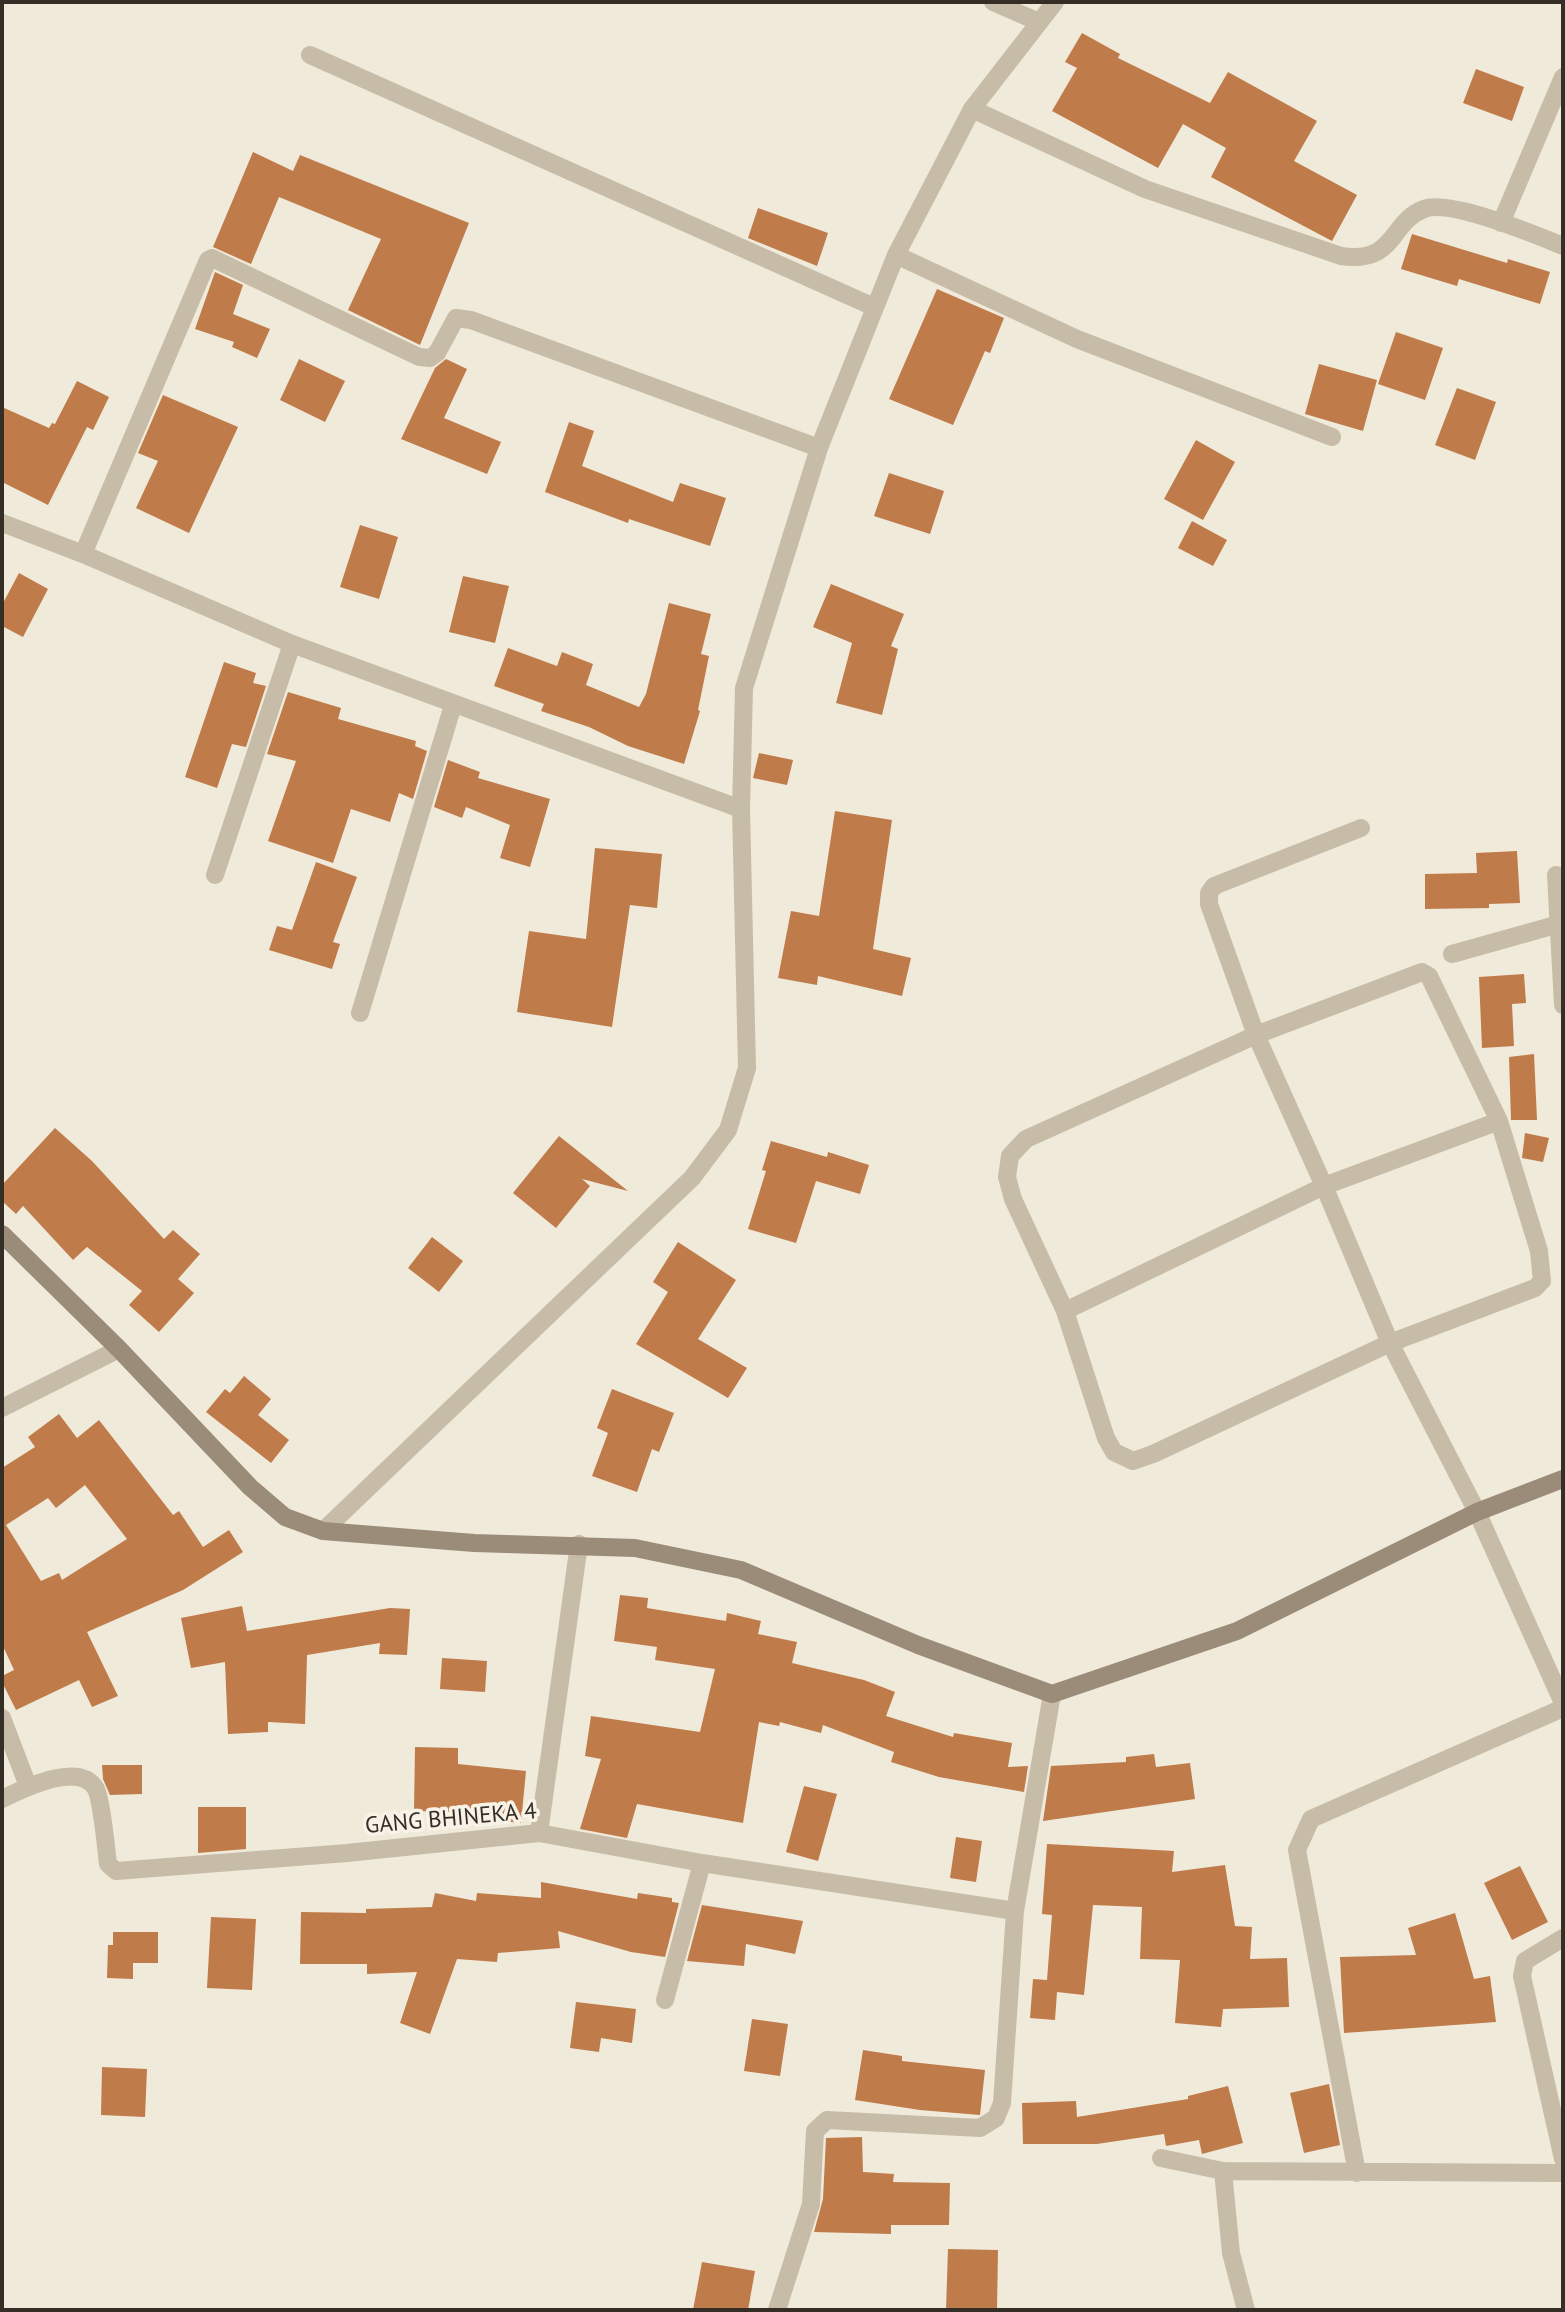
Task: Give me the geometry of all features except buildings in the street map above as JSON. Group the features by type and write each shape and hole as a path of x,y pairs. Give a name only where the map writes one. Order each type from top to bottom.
{"street":[{"path":"993,2 1039,22"},
{"path":"323,1531 692,1178 728,1130 747,1068 741,809 744,688 819,448 896,256 972,109 1055,2"},
{"path":"310,55 874,307"},
{"path":"1502,223 1563,77"},
{"path":"972,109 1145,189 1341,256 1356,258 1387,247 1412,216 1425,208 1438,207 1502,223 1563,246"},
{"path":"896,256 1077,339 1332,438"},
{"path":"83,554 208,260 212,258 419,357 430,358 437,353 456,318 471,320 819,448"},
{"path":"2,523 83,554 292,644 741,809"},
{"path":"215,875 292,644"},
{"path":"360,1013 453,705"},
{"path":"1357,2173 1297,1850 1311,1819 1563,1705 1477,1512 1390,1343 1324,1186 1256,1035 1209,904 1209,893 1214,886 1361,828"},
{"path":"1556,875 1563,1005"},
{"path":"1452,954 1560,924"},
{"path":"1422,972 1427,974 1499,1121 1539,1251 1542,1281 1535,1288 1390,1343 1133,1461 1114,1452 1105,1438 1065,1311 1013,1199 1007,1177 1010,1156 1027,1139 1256,1035 1422,972"},
{"path":"1065,1311 1324,1186 1499,1121"},
{"path":"2,1234 119,1349 250,1487 285,1517 323,1531 474,1543 579,1544 635,1548 741,1570 918,1645 1052,1694 1237,1631 1477,1512 1563,1479"},
{"path":"2,1408 119,1349"},
{"path":"539,1833 579,1544"},
{"path":"777,2310 811,2204 815,2131 819,2125 827,2120 980,2128 996,2118 1003,2103 1015,1911 1052,1694"},
{"path":"2,1718 28,1786"},
{"name":"GANG BHINEKA 4","path":"2,1799 28,1786 67,1776 86,1779 96,1790 108,1864 116,1871 347,1853 539,1833 702,1863 1015,1911"},
{"path":"664,2000 702,1863"},
{"path":"1563,1938 1525,1961 1522,1976 1563,2159"},
{"path":"1161,2158 1223,2171 1563,2173"},
{"path":"1223,2171 1231,2253 1246,2310"}]}
